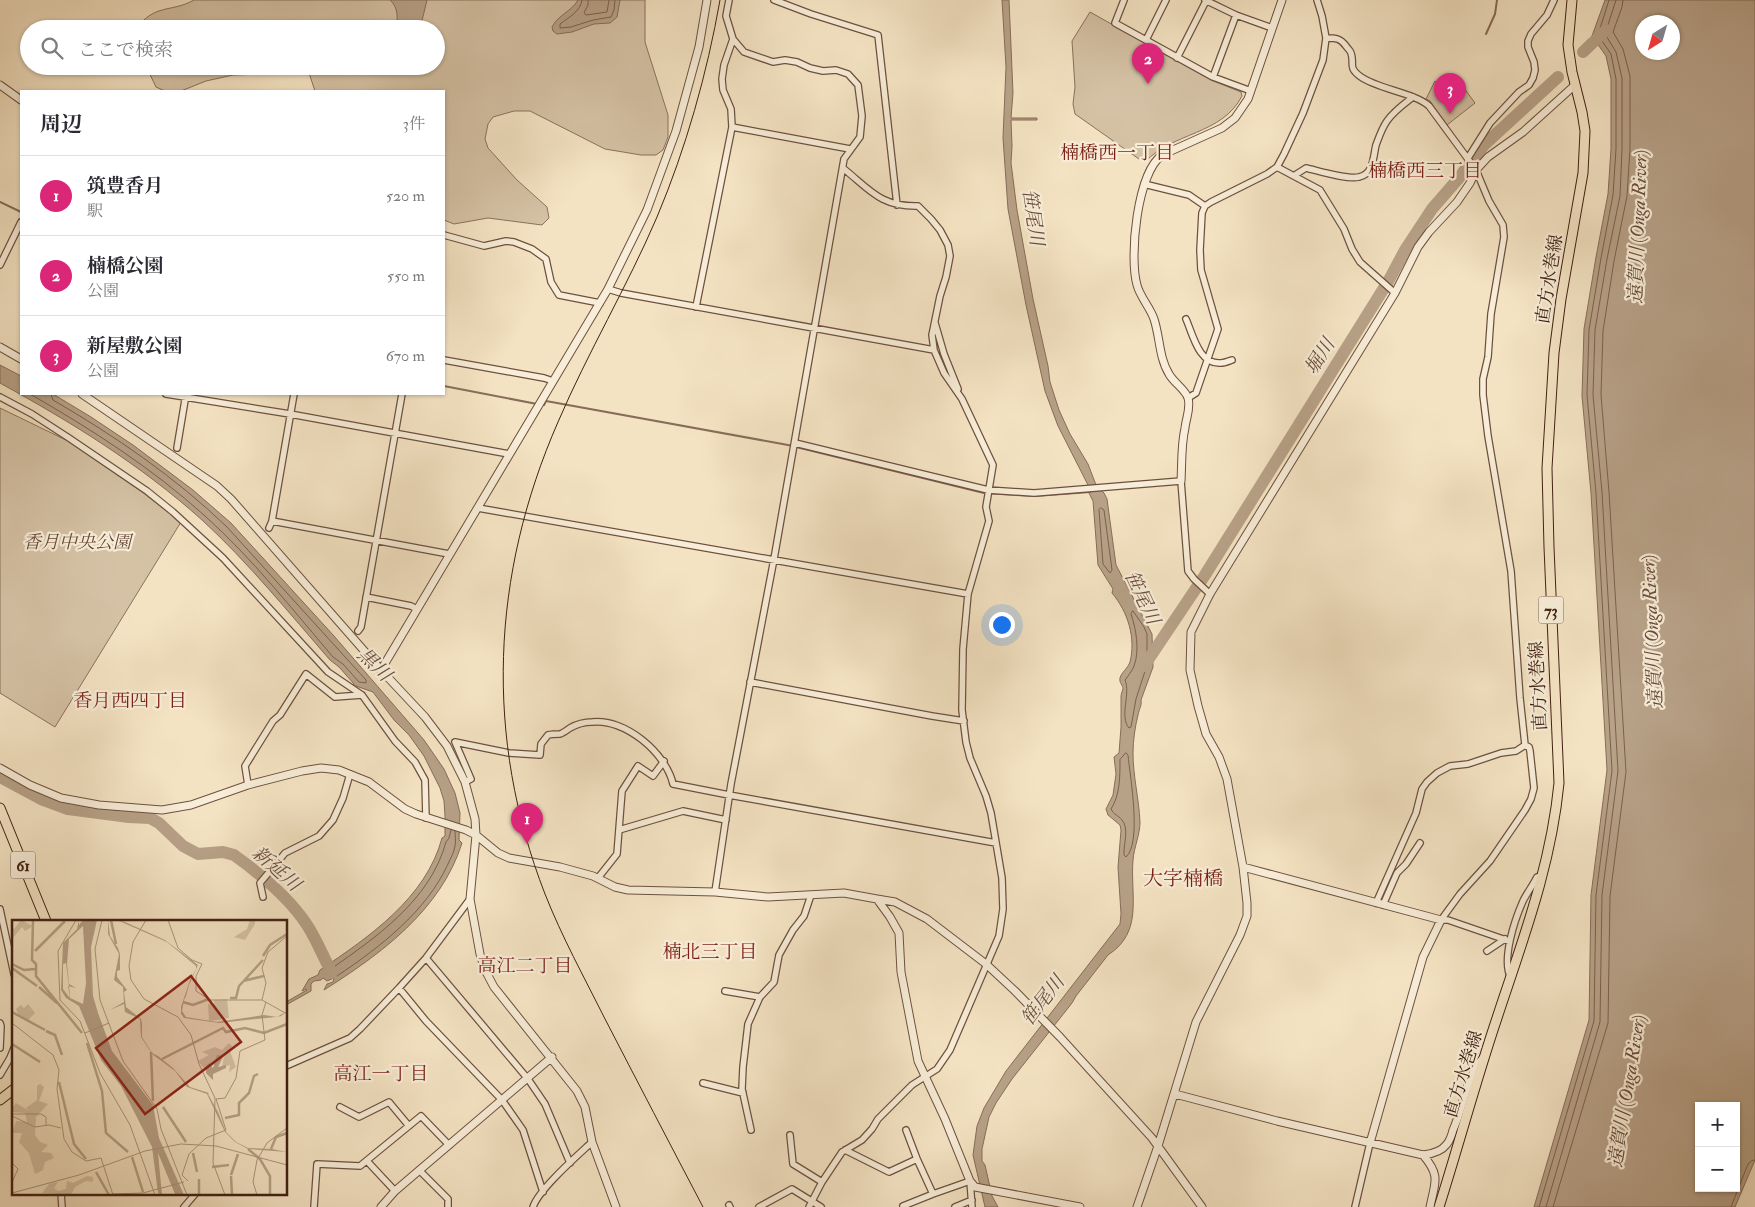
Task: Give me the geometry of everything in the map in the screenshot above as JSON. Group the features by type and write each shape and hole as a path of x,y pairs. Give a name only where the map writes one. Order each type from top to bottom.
{"main road":[{"name":"直方水巻線","path":"1439,1207 1486,1054 1530,921 1543,875 1556,813 1559,783 1547,468 1554,353 1561,299 1583,173 1585,132 1568,45 1572,0"},
{"name":"61","path":"0,808 46,920"},
{"path":"0,1100 12,1091"}],"street":[{"path":"381,670 600,303 647,210 676,131 699,47 707,0"},
{"path":"715,892 750,682 816,329 844,160 860,137 862,116 858,85 848,74 836,70 817,70 797,62 785,60 773,62 744,52 733,39 726,16 729,0"},
{"path":"774,0 878,35 896,205"},
{"path":"1124,0 1115,22 1213,77 1252,91"},
{"path":"1146,40 1166,0"},
{"path":"1177,58 1206,0 1236,16 1272,28"},
{"path":"1209,593 1188,571 1180,481 1184,428 1189,412 1188,398 1169,374 1164,362 1153,318 1137,286 1134,232 1144,184 1149,170 1158,158 1229,124 1241,112 1252,91 1282,0"},
{"path":"1188,398 1196,393 1218,329 1201,270 1200,230 1202,212 1205,206 1249,184 1277,167 1293,136 1320,71 1326,38 1317,0"},
{"path":"1469,159 1490,123 1519,92 1529,85 1533,78 1534,62 1528,47 1528,40 1547,15 1554,0"},
{"path":"1213,77 1236,16"},
{"path":"1326,38 1338,38 1342,41 1351,53 1351,66 1353,70 1368,82 1382,85 1413,97 1429,106 1475,168 1489,201 1503,225 1504,237 1491,314 1488,357 1483,380 1488,436 1511,571 1525,745 1529,747 1534,788 1525,810 1490,861 1460,894 1441,920 1423,957 1370,1143 1355,1207"},
{"path":"696,307 732,126 731,109 723,90 722,79 724,65 733,39"},
{"path":"0,84 20,99"},
{"path":"1136,1207 1158,1146 1196,1022 1240,935 1247,916 1243,866 1227,779 1219,757 1206,734 1190,670 1191,632 1209,593 1394,292 1418,247 1429,232 1457,202 1470,183 1475,168 1523,132 1575,85"},
{"path":"1295,175 1306,168 1353,178 1362,177 1373,163 1378,140 1387,121 1397,109 1413,97"},
{"path":"732,126 850,150"},
{"path":"1277,167 1320,190 1344,229 1352,249 1360,262 1394,292"},
{"path":"844,169 870,192 890,203 918,206 932,219 948,245 950,256 932,335 934,350 944,373 962,399"},
{"path":"1144,184 1189,195 1205,206"},
{"path":"0,265 20,224"},
{"path":"445,235 484,246 506,241 532,249 546,259 551,282 560,295 600,303"},
{"path":"608,289 621,293 934,350"},
{"path":"1186,320 1201,353 1208,360 1220,363 1232,360"},
{"path":"810,1204 842,1152 862,1140 878,1119 912,1085 937,1068 950,1050 988,966 999,936 1003,909 1002,878 996,843 986,796 970,758 962,710 963,650 968,594 989,521 986,507 993,465 962,399 944,354 935,321"},
{"path":"0,347 20,358"},
{"path":"445,360 544,378 553,382"},
{"path":"83,395 217,486 425,717 447,746 465,782 475,819 476,835 470,899 480,954 485,970 494,987 552,1057 577,1091 585,1107 592,1142 616,1207"},
{"path":"177,448 186,395 509,454"},
{"path":"269,528 272,521 294,395"},
{"path":"358,631 361,627 402,395"},
{"path":"0,397 32,414 147,491 223,558 328,672 362,695 396,741 415,762 425,780 430,819"},
{"path":"794,443 988,490 1034,493 1180,481"},
{"path":"478,508 968,594"},
{"path":"272,521 450,554"},
{"path":"366,597 411,606 417,610"},
{"path":"248,785 245,766 273,721 280,715 306,674 335,697 362,695"},
{"path":"750,682 964,721"},
{"path":"465,782 472,779 455,742 509,753 540,755 541,744 548,735 561,734 581,724 595,721 614,724 630,731 646,743 664,761 671,774 673,784 730,796 996,843"},
{"path":"1380,904 1416,813 1422,789 1427,782 1437,773 1450,766 1468,764 1501,753 1516,751 1525,745"},
{"path":"598,878 618,854 622,791 638,766 653,776 664,761"},
{"path":"0,768 30,785 76,802 162,810 191,805 248,785 302,771 322,768 339,770 369,782 405,809 476,835 498,853 509,858 560,867 598,878 615,887 628,890 715,892 768,897 844,893 894,902 927,919 988,966 1060,1037 1152,1138 1202,1207"},
{"path":"263,897 260,883 285,853 318,836 333,820 343,798 350,774"},
{"path":"619,830 682,811 726,820"},
{"path":"1380,904 1397,873 1406,864 1420,843"},
{"path":"1243,866 1380,904 1441,920 1448,920 1507,940"},
{"path":"1511,978 1507,971 1507,940 1523,900 1537,877 1543,875"},
{"path":"751,1130 743,1092 743,1068 748,1024 760,997 774,982 779,955 793,930 804,916 811,895"},
{"path":"877,898 898,933 901,972 918,1061 972,1184 972,1207"},
{"path":"288,1065 350,1038 426,958 470,899"},
{"path":"0,909 12,965"},
{"path":"1487,951 1507,940"},
{"path":"426,958 528,1079 545,1104 570,1163"},
{"path":"399,988 426,1021 502,1100 523,1130 543,1192"},
{"path":"725,990 760,997"},
{"path":"0,1023 0,1048"},
{"path":"0,1075 12,1053"},
{"path":"1174,1094 1423,1155 1436,1153 1447,1144 1456,1124 1465,1091 1475,1068 1486,1054"},
{"path":"381,1207 395,1191 552,1057"},
{"path":"703,1083 743,1092"},
{"path":"340,1107 359,1117 389,1102 409,1126"},
{"path":"314,1207 317,1164 360,1166 420,1116 449,1145"},
{"path":"906,1130 933,1194"},
{"path":"790,1135 793,1164 822,1182"},
{"path":"541,1207 534,1204 543,1192 592,1142"},
{"path":"845,1150 889,1172 917,1159"},
{"path":"1423,1155 1434,1168 1435,1180 1430,1207"},
{"path":"367,1161 395,1191"},
{"path":"420,1170 448,1199 448,1207"},
{"path":"902,1206 933,1194 972,1184 1080,1207"},
{"path":"759,1207 792,1189 810,1204 820,1207"},
{"path":"61,1194 62,1207"},
{"path":"184,1207 195,1194"},
{"path":"955,1207 972,1200"}],"green space":[{"path":"194,0 645,0 645,42 668,115 668,137 663,150 656,155 641,155 605,149 530,111 514,111 493,117 488,124 485,139 488,148 517,180 547,207 549,218 542,225 488,218 454,224 445,220 445,90 315,90 310,75 445,75 445,20 144,20 157,12"},
{"path":"1090,12 1211,80 1241,92 1242,96 1233,109 1222,119 1156,152 1145,162 1139,159 1075,114 1073,104 1075,87 1072,41"},
{"path":"150,75 233,75 206,81 184,90 163,90 156,87"},
{"path":"1435,81 1443,86 1446,84 1464,88 1475,103 1447,125 1430,101 1426,99"},
{"name":"香月中央公園","path":"0,408 68,441 142,492 181,522 55,727 0,693"}],"water":[{"path":"390,0 427,0 422,20 397,20 393,3"},
{"path":"578,0 620,0 617,17 610,23 594,24 572,32 557,34 553,31 552,27"},
{"path":"1002,0 1009,0 1013,93 1011,118 1037,118 1037,120 1011,120 1011,163 1017,210 1050,382 1059,410 1070,434 1088,464 1096,485 1107,499 1116,565 1152,634 1153,667 1141,700 1133,744 1140,822 1133,860 1133,912 1131,924 1127,935 1119,946 1108,955 1012,1079 996,1103 989,1117 982,1149 982,1161 985,1165 992,1196 998,1207 985,1207 973,1155 977,1126 984,1108 1006,1071 1120,924 1118,867 1121,830 1120,825 1108,815 1106,809 1113,795 1116,774 1114,757 1119,753 1121,696 1123,689 1120,678 1130,662 1132,653 1131,635 1126,617 1118,600 1112,593 1113,589 1098,565 1093,501 1088,491 1088,485 1058,426 1045,391 1026,305 1008,209 1003,138 1006,67"},
{"name":"遠賀川 (Onga River)","path":"1605,0 1755,0 1755,1160 1735,1207 1534,1207 1589,1020 1591,895 1607,770 1591,493 1582,396 1584,329 1608,194 1611,149 1611,79 1606,56 1592,36"},
{"path":"0,365 20,375 20,394 0,383"},
{"path":"21,395 55,395 91,417 133,445 193,490 231,523 334,636 424,740 444,769 455,793 460,813 459,840 462,843 452,867 440,889 406,928 367,961 324,990 327,984 333,982 334,978 327,981 323,978 314,981 311,984 311,991 288,1004 288,1001 307,990 302,991 309,979 318,975 320,970 376,930 409,897 423,879 434,860 442,838 445,836 444,801 440,788 424,756 373,692 353,685 252,570 219,536 155,481 53,413"}],"waterway":[{"path":"1486,34 1495,14 1497,0"},
{"name":"堀川","path":"1583,52 1606,30"},
{"name":"堀川","path":"1144,666 1205,575 1432,209 1484,145 1558,77"},
{"path":"0,202 20,212"},
{"path":"445,386 537,404"},
{"path":"542,404 544,405 546,401 788,445 984,493 1035,496 1090,492"},
{"name":"新延川","path":"0,777 41,799 68,809 150,818 159,823 183,846 198,854 223,852 234,855 274,887 300,915 314,937 332,973"}],"tram line":[{"path":"703,1207 581,972 545,894 525,835 512,776 505,716 504,656 508,597 519,538 536,480 558,422 633,269 668,191 702,83 720,0"}],"place":[{"name":"楠橋公園","path":"1148,84"},
{"name":"新屋敷公園","path":"1450,114"},
{"name":"筑豊香月","path":"527,844"}],"district":[{"name":"楠橋西一丁目","path":"1117,152"},
{"name":"楠橋西三丁目","path":"1425,170"},
{"name":"香月西四丁目","path":"130,700"},
{"name":"大字楠橋","path":"1183,878"},
{"name":"楠北三丁目","path":"710,951"},
{"name":"高江二丁目","path":"525,965"},
{"name":"高江一丁目","path":"381,1073"}],"water label":[{"name":"笹尾川","path":"1034,217"},
{"name":"笹尾川","path":"1143,597"},
{"name":"黒川","path":"375,664"},
{"name":"笹尾川","path":"1042,1000"}]}
